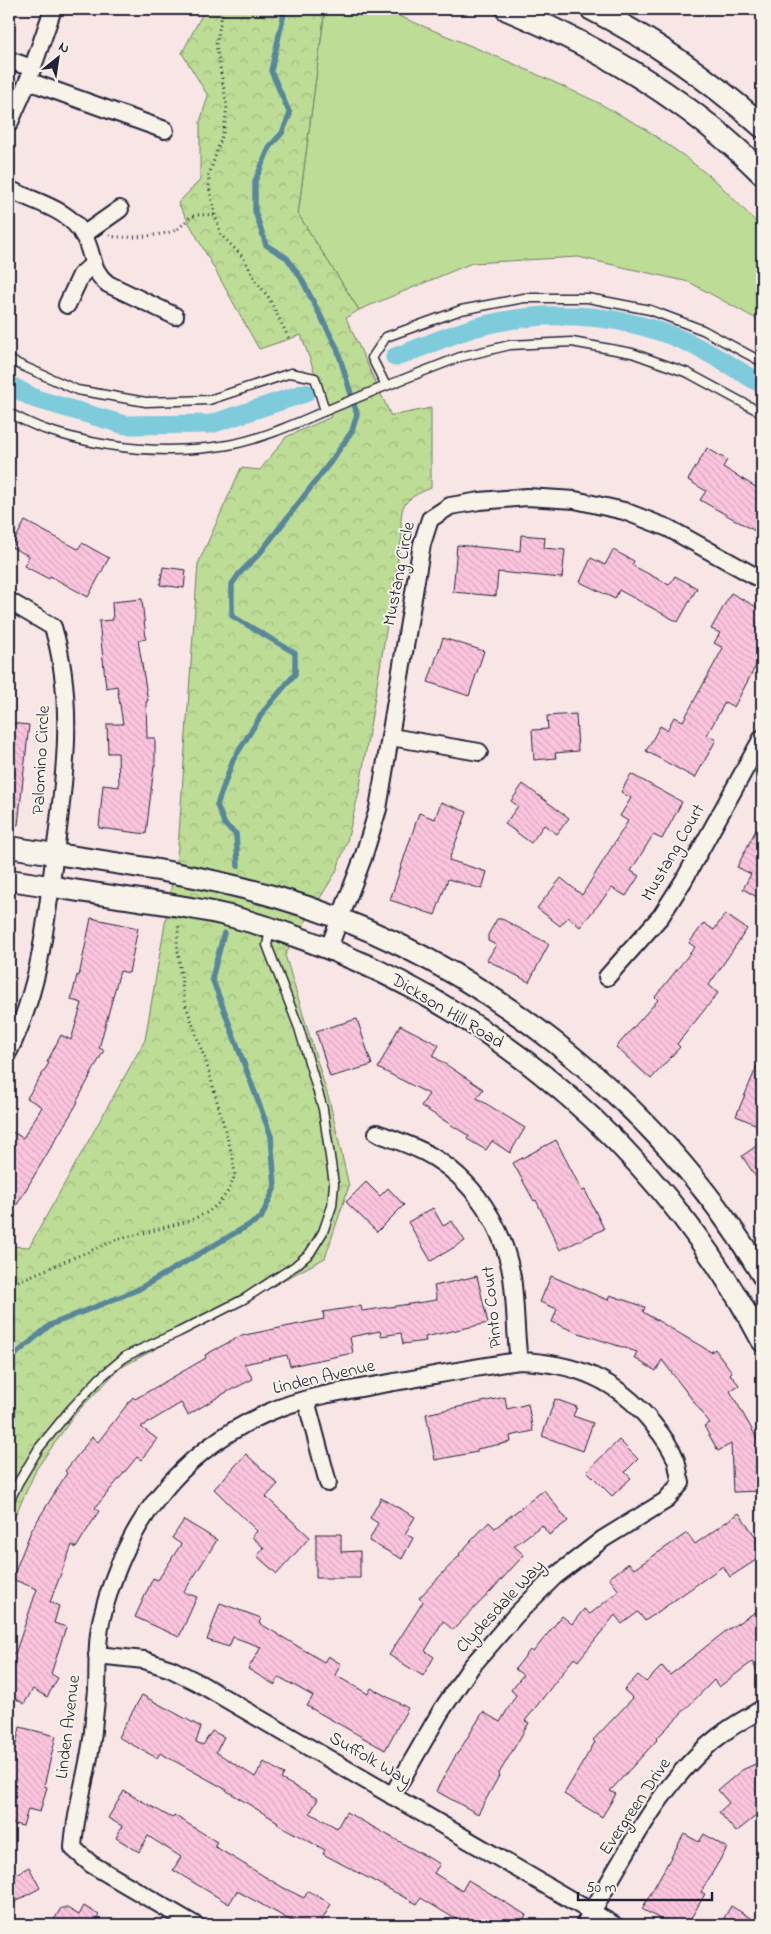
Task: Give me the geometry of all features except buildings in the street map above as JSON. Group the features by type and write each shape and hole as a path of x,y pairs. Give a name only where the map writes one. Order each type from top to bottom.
{"main road":[{"path":"507,9 589,47 637,74 679,102 720,134 762,173"},
{"path":"592,9 656,46 700,76 762,126"}],"street":[{"path":"9,124 30,75 53,9"},
{"path":"9,60 30,75 164,130"},
{"path":"9,189 58,211 68,218 83,234 100,278 108,284 175,316"},
{"path":"83,234 120,209"},
{"path":"67,305 81,275 93,264"},
{"name":"Mustang Circle","path":"328,950 363,858 378,809 422,544 430,519 450,506 480,501 527,497 575,500 624,511 668,528 762,580"},
{"name":"Palomino Circle","path":"9,601 53,627 58,645 65,692 67,729 55,854 41,955 32,994 9,1051"},
{"path":"391,737 479,752"},
{"name":"Mustang Court","path":"607,978 661,916 684,880 762,738"},
{"name":"Dickson Hill Road","path":"9,847 179,873 277,897 340,920 412,952 456,975 498,1001 542,1032 625,1102 689,1172 729,1224 762,1275"},
{"name":"Dickson Hill Road","path":"9,880 182,906 231,916 270,928 328,950 396,980 481,1029 558,1086 600,1124 666,1194 727,1279 762,1341"},
{"name":"Pinto Court","path":"377,1133 427,1154 453,1172 480,1198 496,1225 506,1251 512,1280 515,1334 519,1361"},
{"name":"Linden Avenue","path":"195,1925 91,1864 74,1848 74,1825 92,1736 97,1690 97,1655 102,1619 114,1574 135,1529 159,1495 207,1448 236,1428 269,1412 306,1400 519,1361 545,1362 576,1369 610,1384 629,1398 663,1436 676,1460 681,1483"},
{"path":"306,1400 328,1483"},
{"name":"Clydesdale Way","path":"392,1796 451,1696 471,1667 516,1615 554,1577 603,1539 665,1501 681,1483"},
{"name":"Suffolk Way","path":"97,1655 144,1660 197,1682 392,1796 588,1919 614,1925"},
{"name":"Evergreen Drive","path":"588,1919 645,1822 666,1791 692,1761 726,1730 762,1709"}],"lane":[{"path":"386,386 372,358 386,336 460,310 524,298 588,298 650,310 703,330 762,362"},
{"path":"9,413 46,430 105,445 176,451 229,445 278,431 333,407 460,358 510,345 572,342 632,353 688,373 762,413"},
{"path":"9,360 77,390 146,402 209,400 291,372 315,378 325,411"},
{"path":"9,1502 18,1482 39,1448 70,1410 100,1378 126,1356 244,1299 295,1266 310,1253 323,1232 332,1206 334,1184 323,1109 300,1028 267,945 270,928"}],"path":[{"path":"223,9 216,45 227,106 224,130 209,175 214,215 221,235 242,257 256,281 269,298 290,341"},
{"path":"83,234 119,238 157,235 176,229 189,218 197,215 214,215"},
{"path":"9,1285 116,1240 189,1221 214,1208 229,1190 235,1175 233,1158 208,1065 184,1000 177,943 182,906"}],"green space":[{"path":"205,9 325,9 298,214 359,310 346,318 391,416 431,408 431,488 408,500 402,510 402,536 359,792 347,841 336,872 285,955 330,1103 349,1186 325,1258 120,1368 76,1413 37,1468 9,1529 9,1246 29,1247 145,1040 178,848 198,564 241,468 260,470 286,437 331,417 301,335 259,349 178,203 200,180 200,122 208,96 182,53"},
{"path":"325,9 382,9 512,63 595,101 642,127 684,156 718,183 762,228 762,322 689,282 578,257 472,263 359,310 298,214"}],"waterway":[{"path":"238,866 236,834 225,825 217,805 233,760 263,712 295,674 295,653 232,616 232,584 239,574 260,553 332,460 352,431 357,414 337,348 301,278 287,258 266,245 255,211 255,181 270,146 282,133 290,114 271,71 285,9"},
{"path":"395,357 485,325 537,317 590,317 643,326 668,335 702,349 762,384"},
{"path":"9,385 36,399 125,425 211,424 305,393"},
{"path":"9,1360 50,1325 137,1290 261,1218 275,1187 271,1136 212,978 224,933"}]}
